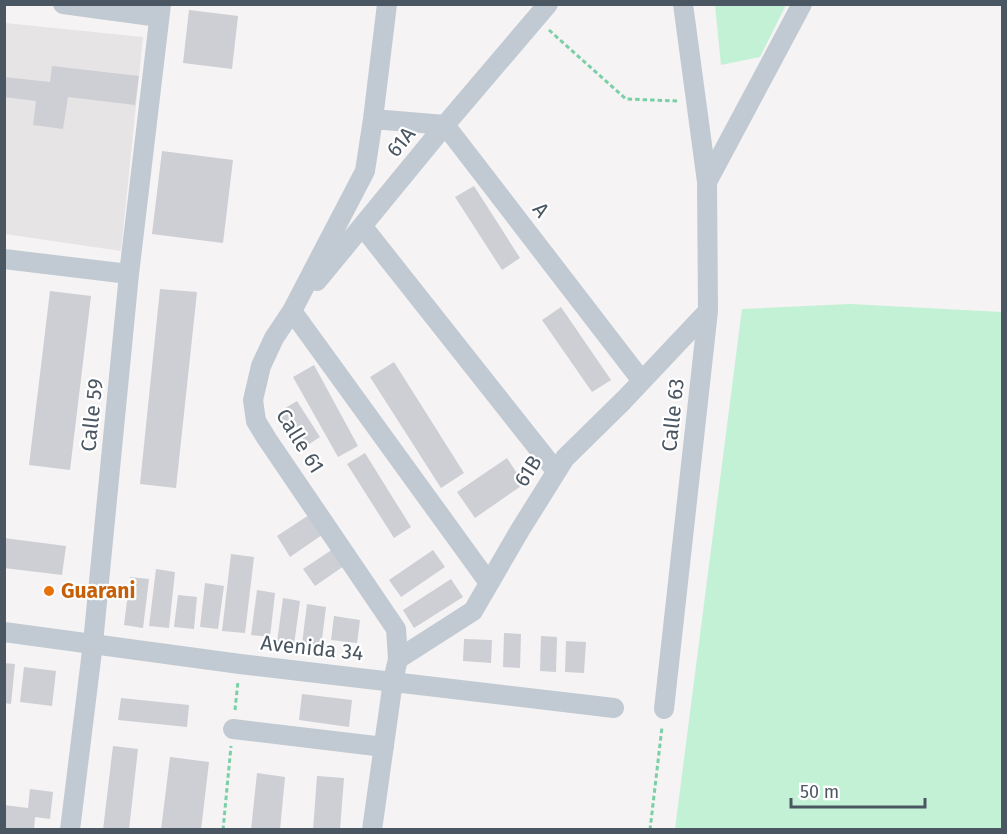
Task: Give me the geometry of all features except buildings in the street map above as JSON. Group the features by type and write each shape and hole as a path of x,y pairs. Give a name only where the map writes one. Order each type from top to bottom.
{"street":[{"path":"63,4 160,11"},
{"name":"Calle 61","path":"372,830 398,659 396,629 256,421 253,400 261,366 274,338 292,311 365,171 387,4"},
{"name":"Calle 63","path":"664,709 708,311 707,182 683,4"},
{"path":"707,182 802,4"},
{"name":"Calle 59","path":"70,830 93,643 129,274 160,11"},
{"name":"61A","path":"292,311 542,11"},
{"path":"373,119 445,125"},
{"name":"A","path":"445,125 642,381"},
{"path":"363,227 556,471"},
{"path":"4,259 129,274"},
{"path":"292,311 489,583"},
{"name":"61B","path":"398,659 473,611 565,458 708,311"},
{"name":"Avenida 34","path":"4,632 240,664 614,708"},
{"path":"233,729 384,747"}],"path":[{"path":"542,11 626,99 697,102"},
{"path":"650,830 664,709"}],"shaded area":[{"path":"5,23 143,37 121,251 5,234"}],"green space":[{"path":"715,4 786,5 760,57 721,65"},
{"path":"850,304 1002,312 1002,829 675,829 742,309"}],"place":[{"name":"Guarani","path":"49,591"}]}
